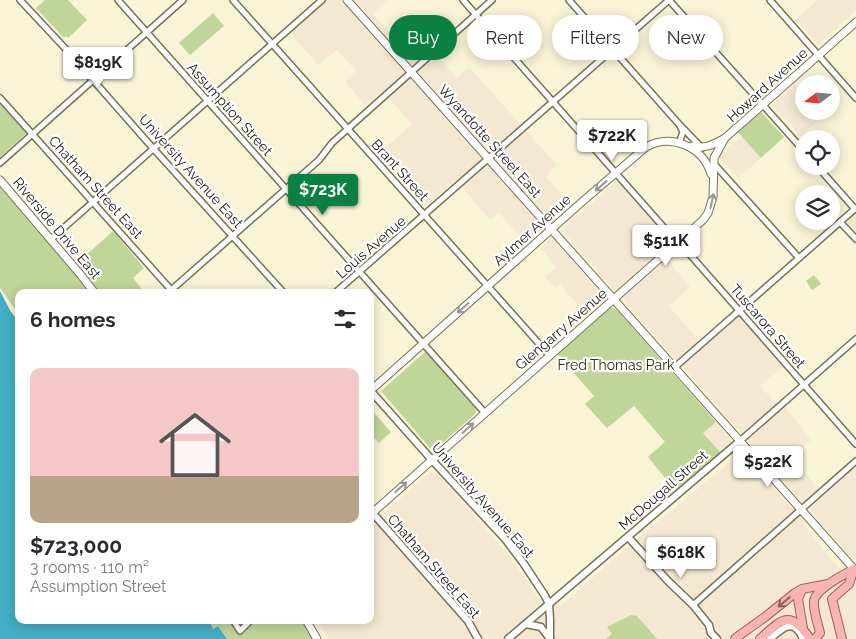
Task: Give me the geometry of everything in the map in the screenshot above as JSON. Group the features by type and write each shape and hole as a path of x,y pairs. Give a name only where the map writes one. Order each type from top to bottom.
{"main road":[{"name":"Wyandotte Street East","path":"347,0 855,569"},
{"name":"Howard Avenue","path":"703,148 713,146 725,138 856,22"},
{"name":"Glengarry Avenue","path":"374,510 703,220 708,213 713,197 714,158 725,138"},
{"name":"Aylmer Avenue","path":"374,387 642,150 651,144 665,141 683,144"},
{"path":"683,144 703,148"},
{"path":"683,144 698,152 708,166 713,179"},
{"name":"Riverside Drive East","path":"0,180 92,289"},
{"path":"735,639 802,589 828,584 855,569"},
{"path":"842,639 832,599 849,584 855,569"},
{"path":"815,639 820,633 814,602 828,584"},
{"path":"802,589 798,599 803,628"},
{"path":"760,639 777,624 785,620 793,620 803,628 810,639"},
{"path":"309,624 318,639"}],"street":[{"name":"University Avenue East","path":"20,0 280,289"},
{"name":"Assumption Street","path":"118,0 485,413"},
{"path":"0,163 184,0"},
{"name":"Brant Street","path":"233,0 550,356"},
{"path":"51,240 322,0"},
{"name":"Tuscarora Street","path":"463,0 856,444"},
{"path":"174,289 319,160 348,129 492,0"},
{"path":"569,0 582,15"},
{"path":"669,0 795,141"},
{"name":"Louis Avenue","path":"639,26 669,0"},
{"path":"770,0 856,98"},
{"name":"Louis Avenue","path":"339,289 601,60"},
{"path":"623,60 678,123 703,148"},
{"name":"Chatham Street East","path":"0,98 168,289"},
{"path":"678,123 682,132 683,144"},
{"path":"713,163 799,258"},
{"path":"825,175 855,208 840,222 856,239"},
{"path":"675,367 831,230"},
{"name":"McDougall Street","path":"508,639 741,440 856,338"},
{"name":"University Avenue East","path":"374,395 513,549 549,604 550,639"},
{"path":"692,605 856,461"},
{"name":"Chatham Street East","path":"374,516 468,621 478,639"},
{"path":"628,537 710,625 709,636 718,639"},
{"path":"236,624 240,630 247,624"},
{"path":"526,624 541,627 550,639"},
{"path":"770,639 780,629 792,626 798,629 803,639"}],"shaded area":[{"path":"328,0 387,0 373,14 389,32 389,60 441,60 457,78 469,67 557,165 546,177 568,202 526,244 499,213 490,220 456,180 425,207 379,154 412,124 382,91 365,105 345,82 356,71 337,50 318,65 291,34"},
{"path":"818,0 854,0 856,3 856,10 819,45 795,20"},
{"path":"795,85 795,120 818,120 807,130 795,130 772,105"},
{"path":"742,136 761,158 738,178 718,156"},
{"path":"618,180 672,238 672,241 671,245 619,291 615,291 562,230"},
{"path":"856,213 856,235 847,226 847,223"},
{"path":"552,237 606,299 587,316 560,284 555,288 545,277 556,267 541,248"},
{"path":"667,259 690,287 669,306 704,347 740,315 784,366 760,386 775,402 785,407 811,440 792,457 823,494 856,466 856,560 852,558 623,299 625,295"},
{"path":"716,422 731,441 720,452 703,433"},
{"path":"741,453 745,454 804,521 804,525 833,562 856,584 856,639 328,639 320,624 374,624 374,521 430,472 436,473 508,554 538,598 561,606 626,548"}],"green space":[{"path":"45,0 68,0 87,20 68,38 66,36 64,38 36,8"},
{"path":"213,13 224,26 190,55 179,43"},
{"path":"0,103 27,133 0,157"},
{"path":"761,112 784,137 761,158 738,132"},
{"path":"0,185 87,289 15,289 15,309 0,288"},
{"path":"113,231 144,268 133,278 142,289 97,289 76,264"},
{"path":"814,275 821,284 812,290 806,281"},
{"name":"Fred Thomas Park","path":"610,308 617,310 716,422 703,433 720,452 676,490 648,457 665,442 634,406 607,428 585,404 594,396 557,354"},
{"path":"425,352 477,409 475,414 438,447 436,445 431,448 381,391"},
{"path":"374,413 391,432 379,443 374,438"},
{"path":"631,615 637,616 657,639 606,639 612,634 607,627"},
{"path":"211,624 305,624 314,639 227,639 218,626 213,629"}],"water":[{"path":"0,291 15,317 15,624 211,624 213,629 218,626 227,639 0,639"}]}
